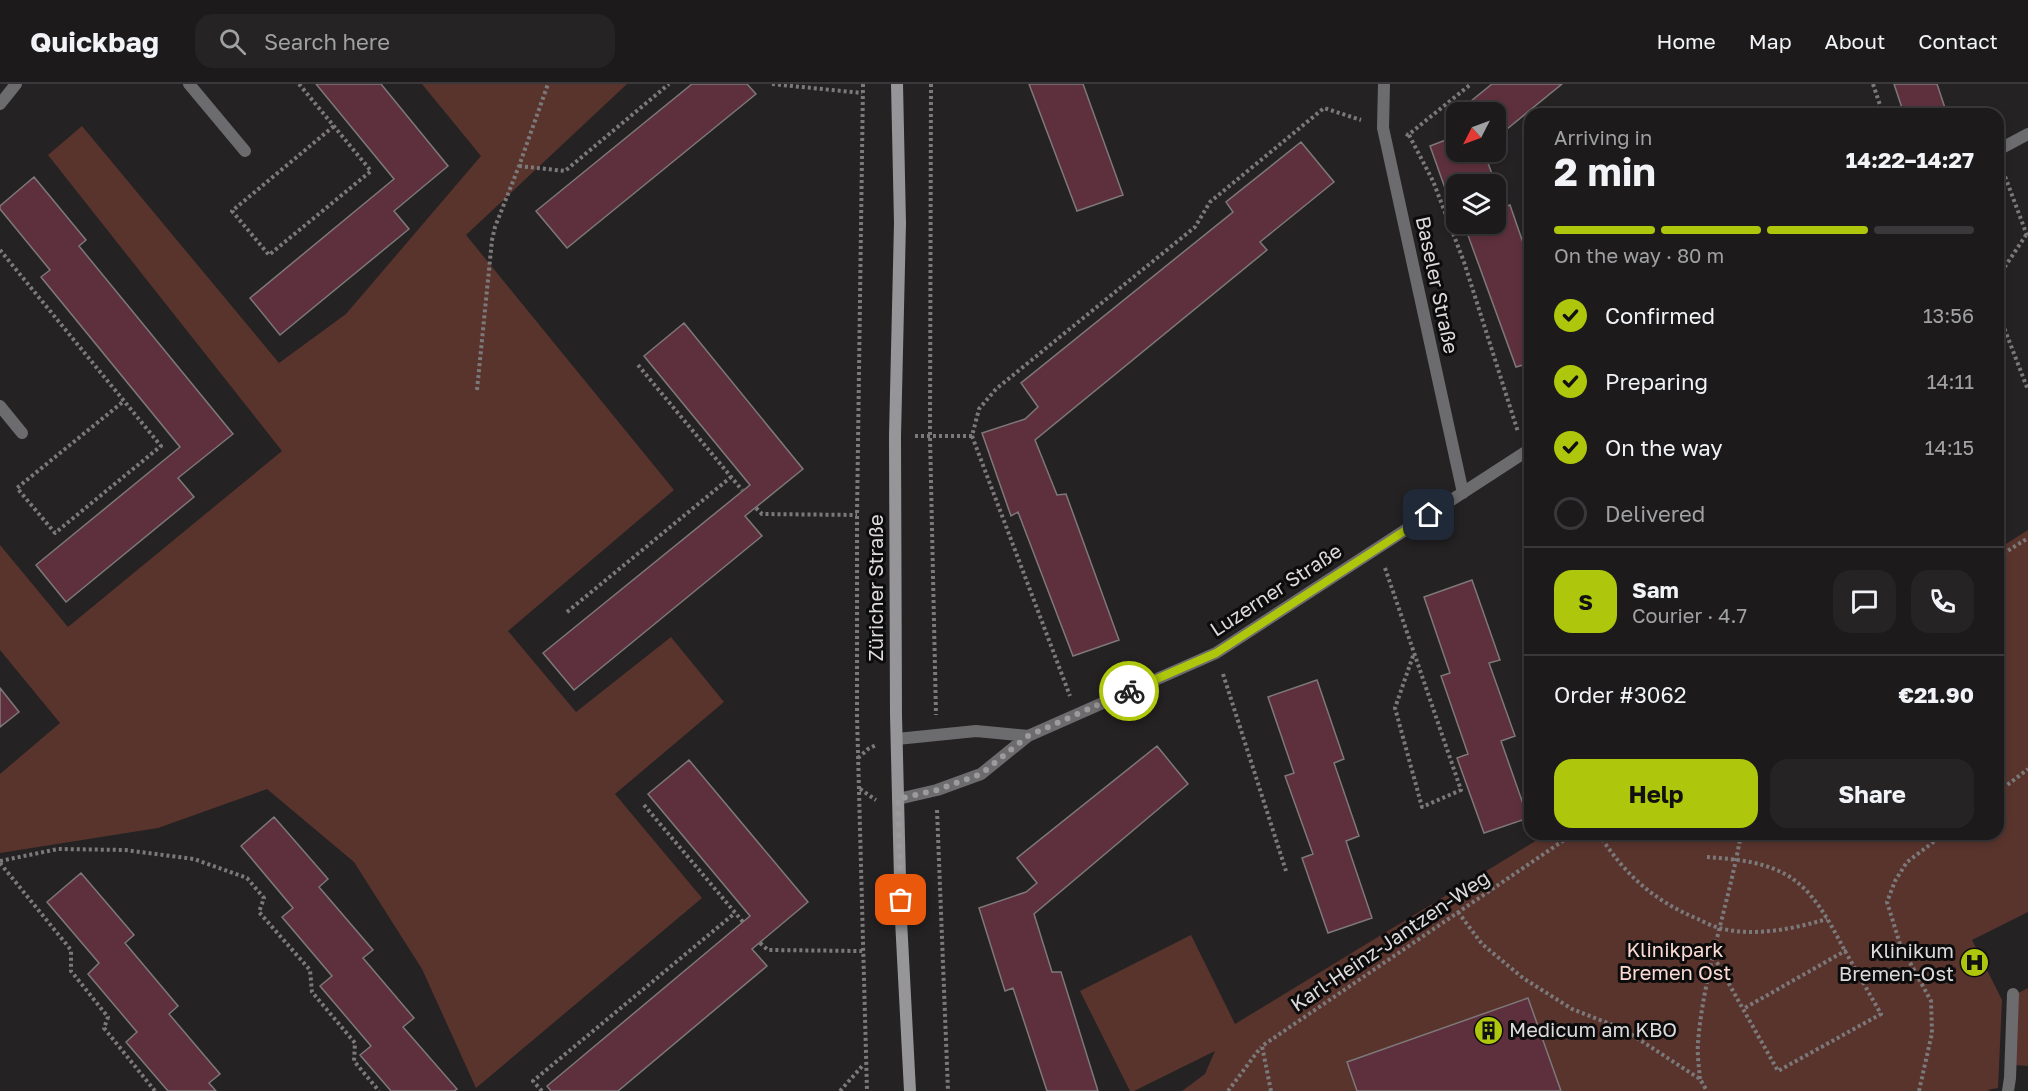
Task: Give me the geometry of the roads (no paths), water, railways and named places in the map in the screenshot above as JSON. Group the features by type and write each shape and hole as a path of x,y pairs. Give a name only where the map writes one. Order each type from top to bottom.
{"main road":[{"name":"Züricher Straße","path":"897,84 900,223 895,436 897,739 901,920 910,1091"}],"street":[{"path":"0,104 16,84"},
{"path":"189,84 245,151"},
{"name":"Baseler Straße","path":"1383,84 1383,128 1463,493"},
{"path":"2004,147 2028,134"},
{"path":"0,406 22,433"},
{"name":"Luzerner Straße","path":"898,799 937,790 981,774 1028,736 1216,653 1524,453"},
{"path":"897,739 976,730 1028,736"},
{"path":"2008,1091 2013,994"}],"place":[{"name":"Klinikum Bremen-Ost","path":"1975,962"},
{"name":"Medicum am KBO","path":"1488,1030"}],"park label":[{"name":"Klinikpark Bremen Ost","path":"1675,962"}]}
